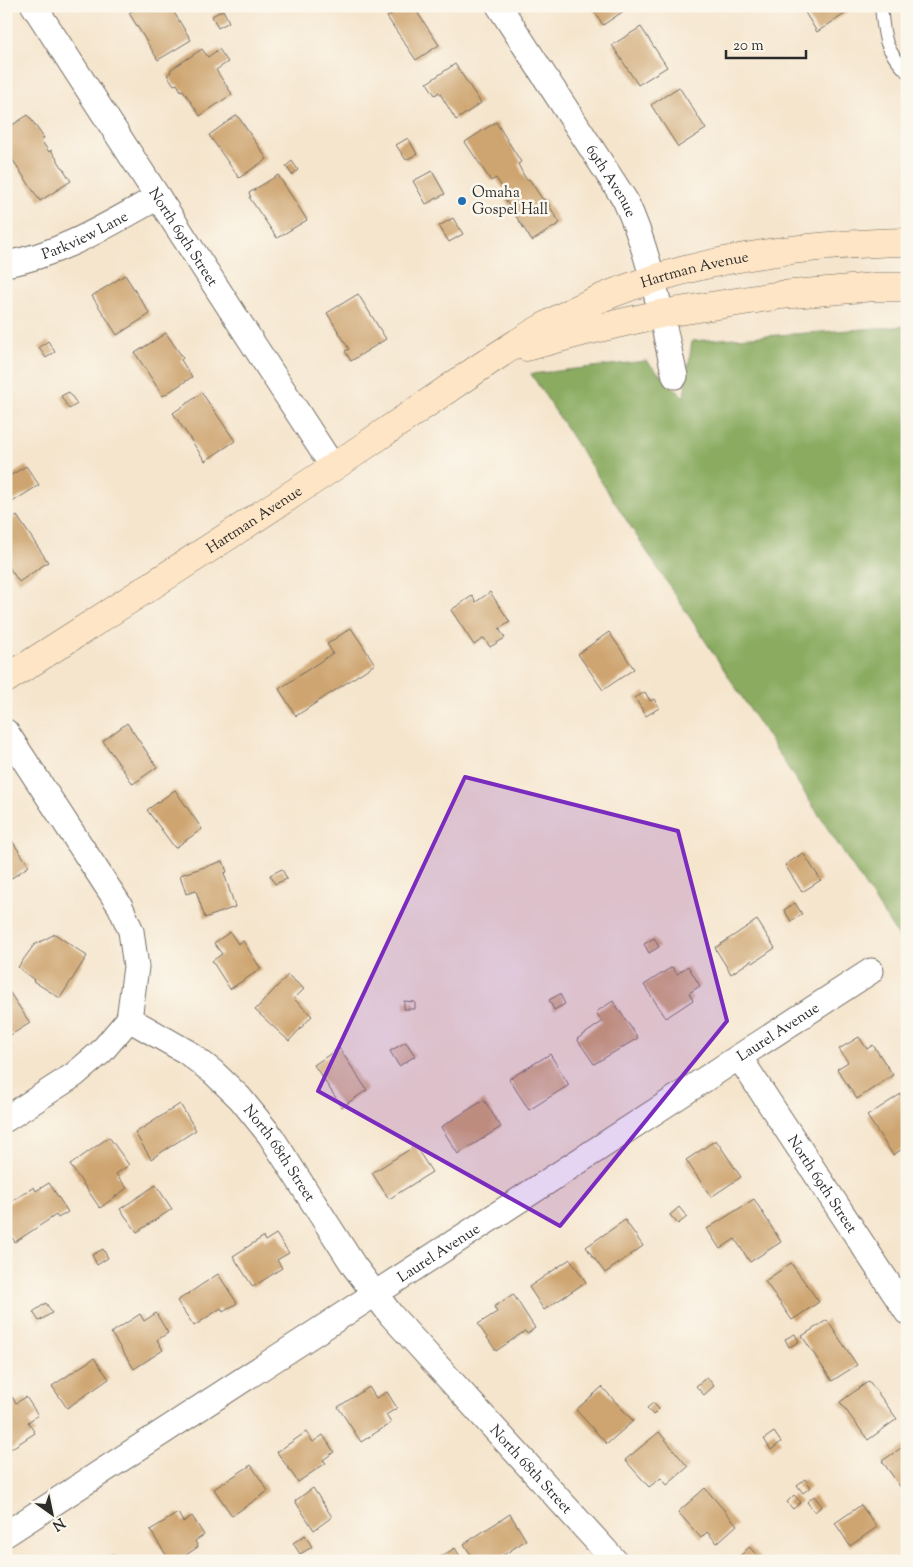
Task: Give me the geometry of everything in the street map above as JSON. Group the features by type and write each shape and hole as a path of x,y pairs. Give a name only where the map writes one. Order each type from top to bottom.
{"main road":[{"name":"Hartman Avenue","path":"6,680 333,467 556,318 652,279 700,266 819,246 907,242"},
{"name":"Hartman Avenue","path":"498,355 586,331 660,314 781,295 874,287 907,287"}],"street":[{"name":"North 69th Street","path":"34,6 333,467"},
{"name":"69th Avenue","path":"499,6 625,200 636,225 652,279 675,376"},
{"name":"Parkview Lane","path":"6,264 48,253 82,239 158,197"},
{"path":"6,732 120,906 131,931 136,968 129,1019 101,1052 74,1075 6,1119"},
{"name":"Laurel Avenue","path":"6,1534 871,971"},
{"name":"North 68th Street","path":"129,1019 186,1052 213,1072 240,1098 270,1135 354,1266 398,1323 614,1561"},
{"name":"North 69th Street","path":"739,1057 907,1312"}],"lane":[{"path":"881,6 886,44 907,72"}],"highlighted area":[{"path":"465,777 678,831 727,1021 560,1226 318,1091"}],"green space":[{"path":"907,326 907,950 531,374 646,361 684,397 692,341"}],"building":[{"path":"139,6 170,6 191,40 158,60 129,13"},
{"path":"404,6 413,6 439,45 416,60 387,17"},
{"path":"591,6 631,6 603,25"},
{"path":"801,6 857,6 817,32"},
{"path":"223,10 229,22 218,28 212,16"},
{"path":"641,27 667,67 638,85 612,45"},
{"path":"202,49 208,57 219,49 228,62 216,70 232,94 200,116 183,90 181,91 177,84 174,85 167,75 171,72 170,70"},
{"path":"455,64 481,103 456,120 439,92 435,95 427,83"},
{"path":"679,87 706,129 678,147 651,105"},
{"path":"28,115 44,138 41,140 49,152 51,150 71,181 40,201 6,150 6,129"},
{"path":"237,115 267,159 239,178 209,135"},
{"path":"496,122 521,162 518,164 523,174 527,180 529,179 543,200 545,199 560,223 532,241 503,196 506,193 496,178 491,181 465,142"},
{"path":"408,138 417,154 406,160 396,145"},
{"path":"292,161 298,170 292,175 286,166"},
{"path":"432,171 445,194 426,204 413,181"},
{"path":"278,175 307,220 277,238 249,197 251,197 249,193"},
{"path":"453,218 463,234 449,242 439,226"},
{"path":"125,275 150,314 117,335 92,296"},
{"path":"358,294 386,339 351,361 345,351 349,349 327,313"},
{"path":"166,333 183,358 181,360 192,377 163,396 135,353"},
{"path":"48,341 55,352 46,358 39,347"},
{"path":"69,392 77,404 69,409 61,396"},
{"path":"202,393 235,441 205,461 173,413"},
{"path":"26,466 39,485 6,506 6,475 8,477"},
{"path":"17,516 48,562 19,582 6,563 6,524"},
{"path":"490,592 510,622 499,629 505,638 490,647 484,638 474,645 451,610 472,596 476,602"},
{"path":"351,628 375,664 296,716 279,689 333,653 327,644"},
{"path":"609,632 634,669 603,690 578,654"},
{"path":"645,692 650,701 654,699 659,708 646,716 635,698"},
{"path":"127,723 157,767 133,784 103,741"},
{"path":"175,790 202,829 175,848 147,810"},
{"path":"6,832 29,866 6,882"},
{"path":"803,853 821,880 802,892 785,865"},
{"path":"223,861 227,872 224,873 235,907 205,918 196,891 186,894 180,875"},
{"path":"282,869 287,879 275,884 270,875"},
{"path":"795,903 802,914 791,921 784,910"},
{"path":"757,920 775,948 753,963 752,960 731,974 715,948"},
{"path":"230,932 238,944 243,941 261,969 230,989 212,961 222,954 214,943"},
{"path":"55,934 87,956 60,998 33,981 18,967 34,945"},
{"path":"654,938 659,947 649,953 644,944"},
{"path":"688,966 700,986 689,993 693,1000 666,1018 644,985 672,967 677,974"},
{"path":"288,975 304,989 294,999 312,1016 289,1041 255,1010"},
{"path":"10,993 30,1023 6,1038 6,995"},
{"path":"560,994 565,1004 554,1010 549,1000"},
{"path":"404,1001 415,1002 415,1009 404,1009"},
{"path":"613,1001 638,1038 594,1064 577,1039 602,1022 596,1012"},
{"path":"859,1037 867,1049 873,1045 893,1075 857,1099 837,1069 848,1062 839,1049"},
{"path":"406,1042 415,1056 399,1066 390,1051"},
{"path":"339,1048 367,1090 342,1107 314,1065"},
{"path":"550,1054 569,1085 529,1110 509,1079"},
{"path":"907,1090 907,1146 893,1155 867,1116"},
{"path":"484,1100 501,1127 458,1154 441,1127"},
{"path":"180,1104 196,1130 151,1159 135,1133"},
{"path":"109,1137 129,1165 116,1174 127,1188 100,1208 70,1165"},
{"path":"716,1140 741,1177 711,1197 686,1160"},
{"path":"415,1146 432,1172 389,1199 372,1173"},
{"path":"49,1183 68,1212 58,1218 56,1215 15,1242 6,1229 6,1205 34,1187 36,1191"},
{"path":"156,1185 172,1209 137,1232 120,1209"},
{"path":"754,1199 781,1242 750,1262 735,1239 720,1249 707,1229"},
{"path":"679,1207 687,1217 678,1224 670,1215"},
{"path":"625,1220 643,1246 605,1273 586,1247"},
{"path":"276,1234 289,1253 277,1260 282,1268 253,1287 233,1256 263,1237 265,1241"},
{"path":"103,1249 108,1258 97,1265 92,1255"},
{"path":"570,1259 586,1282 544,1310 529,1287"},
{"path":"791,1263 819,1302 792,1320 765,1281"},
{"path":"218,1274 237,1303 223,1312 221,1308 194,1326 177,1301"},
{"path":"513,1294 535,1328 527,1334 525,1331 496,1351 478,1324 497,1312 494,1307"},
{"path":"46,1303 52,1313 39,1321 33,1312"},
{"path":"156,1313 168,1333 157,1340 163,1350 134,1369 111,1333 140,1314 144,1321"},
{"path":"827,1320 857,1365 832,1381 802,1336"},
{"path":"795,1334 799,1342 789,1347 785,1339"},
{"path":"94,1358 109,1379 67,1408 52,1386"},
{"path":"707,1377 714,1386 704,1395 696,1386"},
{"path":"869,1381 897,1419 868,1440 840,1402"},
{"path":"369,1387 376,1398 387,1392 397,1408 386,1415 391,1423 361,1442 338,1407"},
{"path":"602,1387 633,1421 607,1444 576,1410"},
{"path":"12,1397 16,1403 26,1397 38,1415 28,1422 35,1433 6,1452 6,1401"},
{"path":"653,1403 659,1409 653,1415 647,1408"},
{"path":"306,1432 313,1442 323,1435 334,1452 323,1460 326,1463 298,1482 277,1452"},
{"path":"659,1432 688,1467 667,1485 661,1478 649,1487 625,1460"},
{"path":"774,1432 781,1442 771,1450 764,1439"},
{"path":"907,1444 907,1496 882,1461"},
{"path":"251,1465 268,1491 232,1516 214,1489"},
{"path":"805,1479 811,1487 803,1493 797,1485"},
{"path":"313,1488 332,1517 314,1530 295,1501"},
{"path":"705,1488 737,1525 717,1543 707,1532 701,1538 678,1512"},
{"path":"794,1495 801,1502 793,1509 787,1502"},
{"path":"814,1496 822,1506 815,1512 807,1502"},
{"path":"861,1505 877,1527 850,1546 835,1523"},
{"path":"178,1513 183,1522 192,1516 204,1535 195,1541 198,1547 177,1561 170,1561 150,1530"},
{"path":"510,1514 526,1540 495,1561 475,1561 464,1544"},
{"path":"305,1535 312,1547 300,1554 293,1543"},
{"path":"749,1547 763,1561 735,1561"},
{"path":"455,1548 463,1561 434,1561"},
{"path":"114,1555 119,1561 106,1561"}],"place":[{"name":"Omaha Gospel Hall","path":"462,201"}]}
